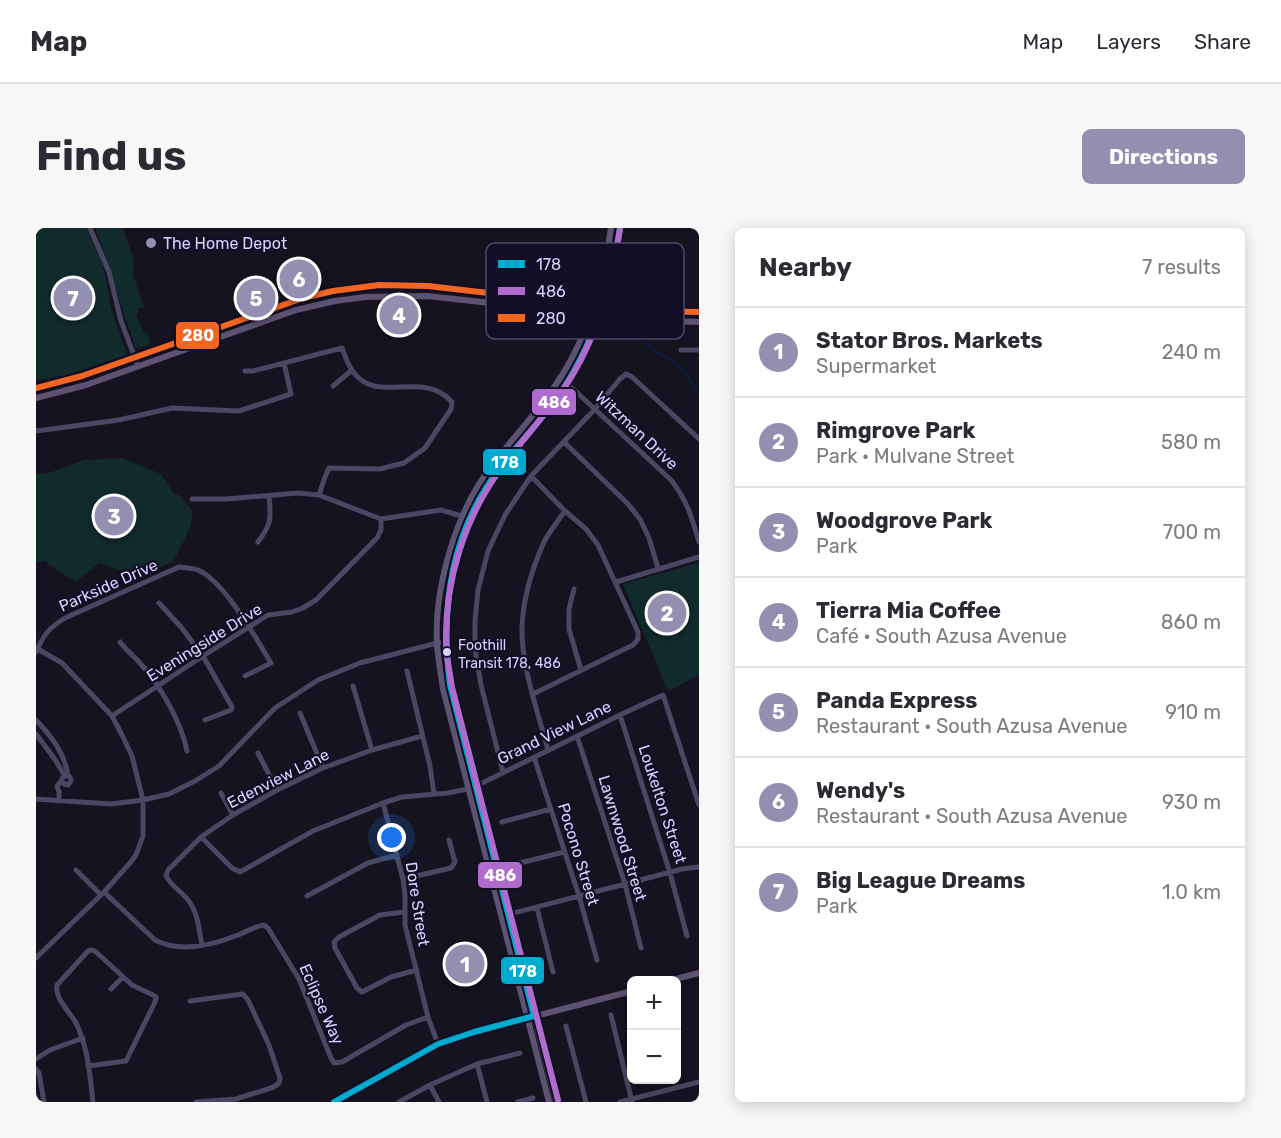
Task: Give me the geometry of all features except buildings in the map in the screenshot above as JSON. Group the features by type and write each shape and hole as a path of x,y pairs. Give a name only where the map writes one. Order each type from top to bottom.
{"main road":[{"path":"609,243 611,228"},
{"path":"617,243 620,228"},
{"path":"36,388 82,376 293,302 333,291 379,285 407,285 486,292"},
{"path":"36,398 86,385 296,310 335,301 407,295 486,302"},
{"path":"699,312 685,312 684,322 699,322"},
{"path":"556,1102 501,917 443,689 437,643 443,575 462,516 491,465 544,402 571,360 580,339"},
{"path":"549,1102 509,915 450,685 445,643 446,616 450,579 460,541 479,501 495,474 544,416 566,383 588,339"},
{"path":"681,979 699,974"},
{"path":"334,1102 438,1044 474,1032 627,992"}],"street":[{"path":"90,228 109,272 120,315 138,366"},
{"path":"244,371 252,371 342,348 352,370 360,379 371,385 384,388 414,386 430,388 448,397 452,402 451,409 425,448 405,463 380,470 329,468 319,495"},
{"path":"681,350 699,350"},
{"path":"36,431 118,420 172,408 239,411 291,394 284,363"},
{"path":"333,386 352,370"},
{"path":"503,772 481,685 476,650 476,611 478,590 488,551 505,515 531,476 627,374 699,439"},
{"name":"Witzman Drive","path":"559,378 671,480 690,511 699,543"},
{"path":"564,442 628,504 640,519 649,538 658,568"},
{"path":"531,476 564,511 586,529 598,545 638,632 638,639 633,645 533,694"},
{"path":"192,499 226,499 298,493 319,495 381,519 441,510 470,519"},
{"path":"258,542 267,530 271,519 269,496"},
{"path":"548,750 525,662 522,628 531,574 545,540 564,511"},
{"name":"Eveningside Drive","path":"112,716 268,615 292,612 316,600 377,538 381,530 381,519"},
{"path":"616,582 699,557"},
{"name":"Parkside Drive","path":"37,649 43,636 53,625 65,618 179,567 196,570 213,579 249,627 271,663 245,676"},
{"path":"574,589 569,609 569,629 581,670"},
{"path":"159,603 203,656 232,709 205,720"},
{"path":"120,642 158,686 173,712 187,751"},
{"path":"36,799 103,804 130,802 169,794 219,766 275,708 318,680 360,663 437,643 445,643"},
{"path":"36,958 102,894 136,855 143,836 143,800 132,756 112,716 62,663 37,649"},
{"path":"407,670 430,766 434,794"},
{"path":"353,686 372,750"},
{"name":"Grand View Lane","path":"201,837 232,868 240,872 313,831 383,802 402,797 448,793 476,786 663,695 699,805"},
{"path":"300,713 323,768"},
{"name":"Loukelton Street","path":"620,715 670,873 687,936"},
{"path":"36,720 59,749 67,765 65,777 57,786 59,801"},
{"path":"36,734 65,777"},
{"name":"Edenview Lane","path":"202,945 196,912 166,876 168,870 201,837 233,815 277,790 323,768 372,750 422,736"},
{"name":"Lawnwood Street","path":"577,736 625,884 641,948"},
{"path":"258,753 277,790"},
{"name":"Pocono Street","path":"534,757 597,960"},
{"path":"221,793 233,815"},
{"name":"Dore Street","path":"383,802 403,879 405,925 428,1017 438,1044"},
{"path":"502,822 551,809"},
{"path":"403,879 451,868 455,862 449,840"},
{"path":"512,866 564,852"},
{"path":"307,896 368,863 397,855"},
{"path":"501,917 682,869 699,867"},
{"path":"76,870 155,940 174,947 202,945"},
{"path":"537,908 553,972"},
{"path":"404,912 380,915 339,937 334,942 335,948 357,988 362,992 391,977 417,970"},
{"name":"Eclipse Way","path":"202,945 260,926 264,925 268,928 299,979 334,1063 342,1062 406,1025 428,1017"},
{"path":"88,1066 126,1061 156,997 132,985 92,950 88,951 57,985 56,989 57,995 75,1020 82,1038 93,1102"},
{"path":"111,989 123,977"},
{"path":"190,1001 243,994 269,1044 280,1078 279,1083 274,1087 237,1101 196,1102"},
{"path":"611,1014 631,1101"},
{"path":"566,1026 586,1102"},
{"path":"36,1050 38,1058 50,1050 82,1038"},
{"path":"399,1102 477,1064 520,1053"},
{"path":"477,1064 487,1102"},
{"path":"36,1069 39,1073 44,1102"},
{"path":"620,1102 699,1082"},
{"path":"676,1084 677,1088"},
{"path":"430,1085 439,1102"},
{"path":"518,1102 532,1098"}],"green space":[{"path":"36,228 87,228 103,265 112,312 126,353 124,356 69,374 36,381"},
{"path":"95,228 123,228 133,257 134,270 132,272 144,307 138,308 139,312 136,314 143,332 147,333 150,344 136,349"},
{"path":"122,458 161,474 175,495 178,494 193,511 188,531 173,562 137,576 99,563 76,582 45,561 36,563 36,474 49,473 84,460"},
{"path":"699,563 699,675 668,691 623,584"}],"waterway":[{"path":"637,339 680,366 699,393"}],"transit line":[{"name":"178","path":"617,243 620,228"},
{"name":"486","path":"617,243 620,229"},
{"name":"280","path":"36,388 82,376 303,298 333,291 379,285 428,286 486,293"},
{"name":"280","path":"684,312 699,312"},
{"name":"178","path":"334,1102 438,1044 534,1016 450,685 447,655 449,597 460,542 485,490 502,465 558,396 590,339"},
{"name":"486","path":"558,1100 452,687 446,648 447,619 453,574 476,509 500,470 564,388 591,339"}],"place":[{"name":"The Home Depot","path":"151,243"},
{"name":"Wendy's","path":"299,279"},
{"name":"Big League Dreams","path":"73,298"},
{"name":"Panda Express","path":"256,298"},
{"name":"Tierra Mia Coffee","path":"399,315"},
{"name":"Woodgrove Park","path":"114,516"},
{"name":"Rimgrove Park","path":"667,613"},
{"name":"Foothill Transit 178, 486","path":"447,652"},
{"name":"Stator Bros. Markets","path":"465,964"}]}
